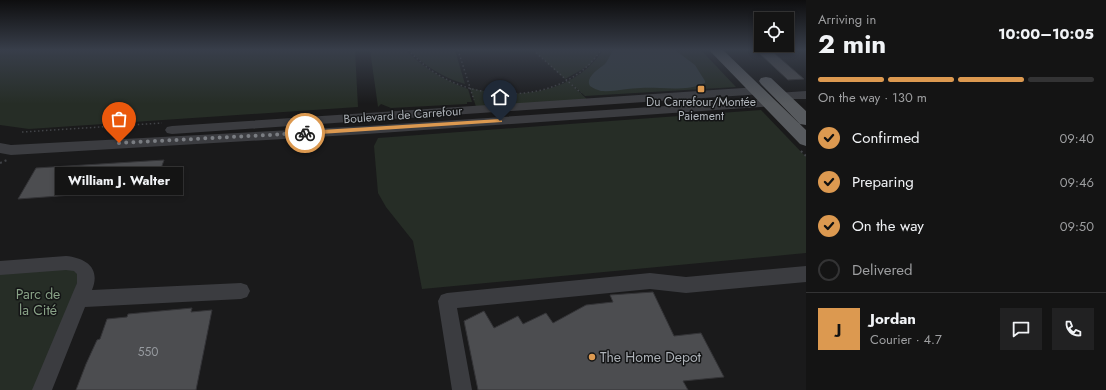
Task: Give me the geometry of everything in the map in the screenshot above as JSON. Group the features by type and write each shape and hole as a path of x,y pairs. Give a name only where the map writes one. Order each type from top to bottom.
{"main road":[{"path":"735,68 758,91 776,100 806,120"},
{"path":"749,68 776,100 806,140"}],"street":[{"name":"Boulevard de Carrefour","path":"0,144 16,140 758,91"},
{"name":"Boulevard de Carrefour","path":"0,148 11,150 372,129 776,100 806,95"},
{"path":"0,268 66,263 76,264 82,268 86,274 86,282 42,390"},
{"path":"462,390 447,301 650,281 686,285 806,274"},
{"path":"79,299 241,291"}],"path":[{"path":"429,68 446,80 470,88 504,94 529,94 546,90 567,81 585,68"},
{"path":"464,68 477,110"},
{"path":"553,68 591,103"}],"green space":[{"path":"0,68 356,68 358,107 29,129 0,125"},
{"path":"373,68 427,68 451,82 468,89 472,102 467,102 467,104 391,108 381,104 378,107"},
{"path":"431,68 460,68 465,84 450,78"},
{"path":"553,68 584,68 565,79"},
{"path":"587,68 718,68 736,87 585,96 569,82 591,103 477,110 470,88 507,94 525,93 544,90 577,76"},
{"path":"761,110 806,157 806,253 422,289 413,241 386,207 378,193 374,146 378,138"},
{"name":"Parc de la Cité","path":"0,268 82,268 42,390 0,390"}],"shaded area":[{"path":"600,68 697,68 705,83 698,86 682,88 636,88 601,91 590,86 589,79"}],"building":[{"path":"775,68 792,68 804,79 788,80"},
{"path":"164,160 154,189 18,199 36,168"},
{"name":"The Home Depot","path":"653,292 674,336 701,333 724,377 683,381 688,390 478,390 464,321 484,311 494,328 518,316 523,324 546,313 553,323 586,305 613,302 610,295"},
{"path":"192,308 191,312 212,310 196,390 76,390 97,340 100,339 107,319 127,317 128,314"}],"way so far":[{"path":"119,143 305,133"}],"place":[{"name":"Du Carrefour/Montée Paiement","path":"701,89"},
{"name":"William J. Walter","path":"119,143"},
{"name":"The Home Depot","path":"592,357"}],"route":[{"path":"305,133 500,121"}]}
